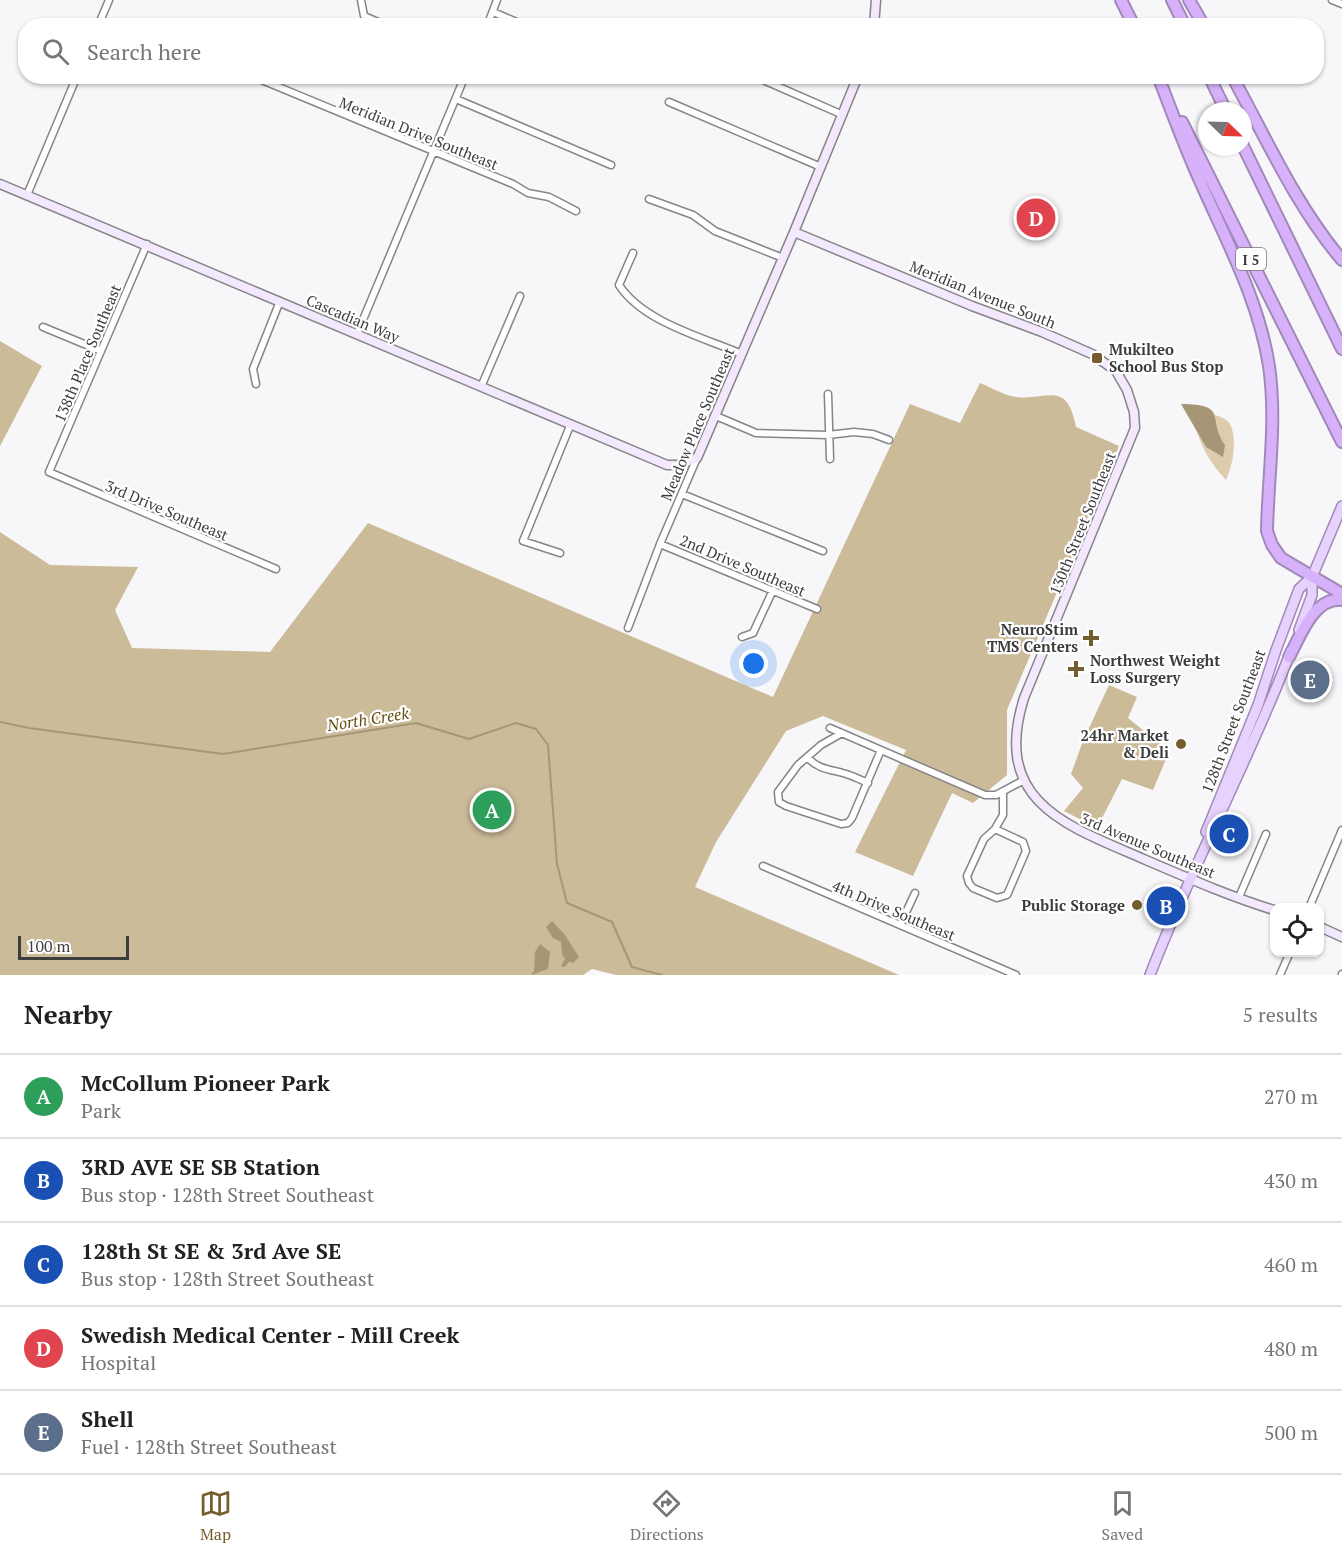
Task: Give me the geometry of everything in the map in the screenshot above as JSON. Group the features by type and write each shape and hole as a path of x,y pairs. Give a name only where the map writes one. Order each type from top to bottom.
{"highway":[{"path":"1121,0 1130,18"},
{"path":"1172,0 1181,18"},
{"path":"1190,0 1200,18"},
{"path":"1162,84 1194,169 1251,296 1261,329 1268,365 1272,409 1266,531 1272,546 1281,558 1342,594"},
{"name":"I 5","path":"1163,84 1342,442"},
{"path":"1213,84 1222,102"},
{"path":"1236,84 1297,195 1342,260"},
{"path":"1248,156 1342,349"},
{"path":"1289,657 1316,611 1327,602 1342,600"}],"main road":[{"name":"128th Street Southeast","path":"1150,975 1289,657 1312,595 1312,578 1342,507"},
{"name":"128th Street Southeast","path":"1190,879 1194,862 1258,705 1299,589 1312,578"},
{"path":"1245,758 1246,748 1259,717 1258,705"}],"street":[{"path":"101,18 109,0"},
{"path":"361,0 364,16 369,18"},
{"path":"490,18 498,0"},
{"path":"875,18 876,0"},
{"path":"1332,0 1342,4"},
{"path":"493,12 507,18"},
{"path":"27,195 73,84"},
{"name":"Meridian Drive Southeast","path":"271,84 513,184 528,193 549,197 576,212"},
{"path":"357,333 462,84"},
{"path":"772,84 843,115"},
{"name":"Meadow Place Southeast","path":"628,628 660,544 855,84"},
{"path":"456,99 610,165"},
{"path":"669,102 821,167"},
{"name":"Cascadian Way","path":"0,184 147,244 666,465 678,465 696,458"},
{"path":"649,199 693,215 715,231 783,258"},
{"name":"Meridian Avenue South","path":"794,232 1092,354 1116,370 1127,390 1134,412"},
{"name":"138th Place Southeast","path":"49,472 147,244"},
{"path":"633,253 619,285 632,302 652,316 742,354"},
{"path":"481,387 520,296"},
{"path":"256,384 253,369 280,301"},
{"path":"43,327 101,351"},
{"path":"828,394 830,459"},
{"name":"130th Street Southeast","path":"1024,780 1017,759 1015,736 1017,719 1132,437 1135,428 1134,412"},
{"path":"716,416 756,433 828,435 854,432 873,434 890,440"},
{"path":"560,554 523,540 570,426"},
{"name":"3rd Drive Southeast","path":"49,472 276,569"},
{"path":"682,494 823,550"},
{"name":"2nd Drive Southeast","path":"660,544 817,609"},
{"path":"742,637 753,633 773,590"},
{"path":"830,728 985,795 996,795 1024,780"},
{"path":"842,734 821,745 798,765 778,792 779,802 841,824 848,823 881,750"},
{"path":"808,758 814,765 829,771 847,774 867,783"},
{"name":"3rd Avenue Southeast","path":"1024,780 1048,810 1075,830 1190,879 1270,908"},
{"path":"995,829 1023,842 1026,846 1026,851 1007,895 1003,898 997,898 973,888 967,876 984,839 995,829 1003,815 1003,792"},
{"path":"1311,903 1342,831"},
{"path":"1239,897 1266,834"},
{"name":"4th Drive Southeast","path":"763,866 1016,975"},
{"path":"900,925 915,893"},
{"path":"1324,929 1342,937"},
{"path":"1280,975 1288,957"}],"shaded area":[{"path":"0,341 42,366 0,446"},
{"path":"980,383 1011,396 1023,398 1052,395 1060,397 1072,411 1076,427 1119,446 1007,710 1007,775 973,803 952,793 913,876 855,852 906,750 823,716 786,731 716,842 695,887 899,975 616,975 592,969 583,975 0,975 0,532 50,565 138,567 115,610 132,648 270,652 368,523 773,697 910,404 960,423"},
{"path":"1181,404 1196,405 1212,410 1225,445 1223,457 1206,447"},
{"path":"1215,415 1228,422 1233,432 1231,467 1226,480 1208,456 1196,429 1206,447 1219,436"},
{"path":"1109,685 1137,697 1128,718 1164,747 1166,759 1153,790 1122,779 1097,828 1064,811 1083,788 1071,774 1083,741"},
{"path":"552,921 565,935 579,957 564,967 561,966 565,959 561,942 553,938 546,927"},
{"path":"540,944 550,952 548,969 531,975 534,971 535,952"}],"waterway":[{"name":"North Creek","path":"0,722 29,728 223,754 416,723 469,739 516,723 536,729 548,745 557,864 567,903 612,922 632,967 662,975"}],"place":[{"name":"Swedish Medical Center - Mill Creek","path":"1036,218"},
{"name":"Mukilteo School Bus Stop","path":"1097,358"},
{"name":"NeuroStim TMS Centers","path":"1091,638"},
{"name":"Northwest Weight Loss Surgery","path":"1076,669"},
{"name":"Shell","path":"1310,680"},
{"name":"24hr Market & Deli","path":"1181,744"},
{"name":"McCollum Pioneer Park","path":"492,810"},
{"name":"128th St SE & 3rd Ave SE","path":"1229,834"},
{"name":"Public Storage","path":"1137,905"},
{"name":"3RD AVE SE SB Station","path":"1166,906"}]}
